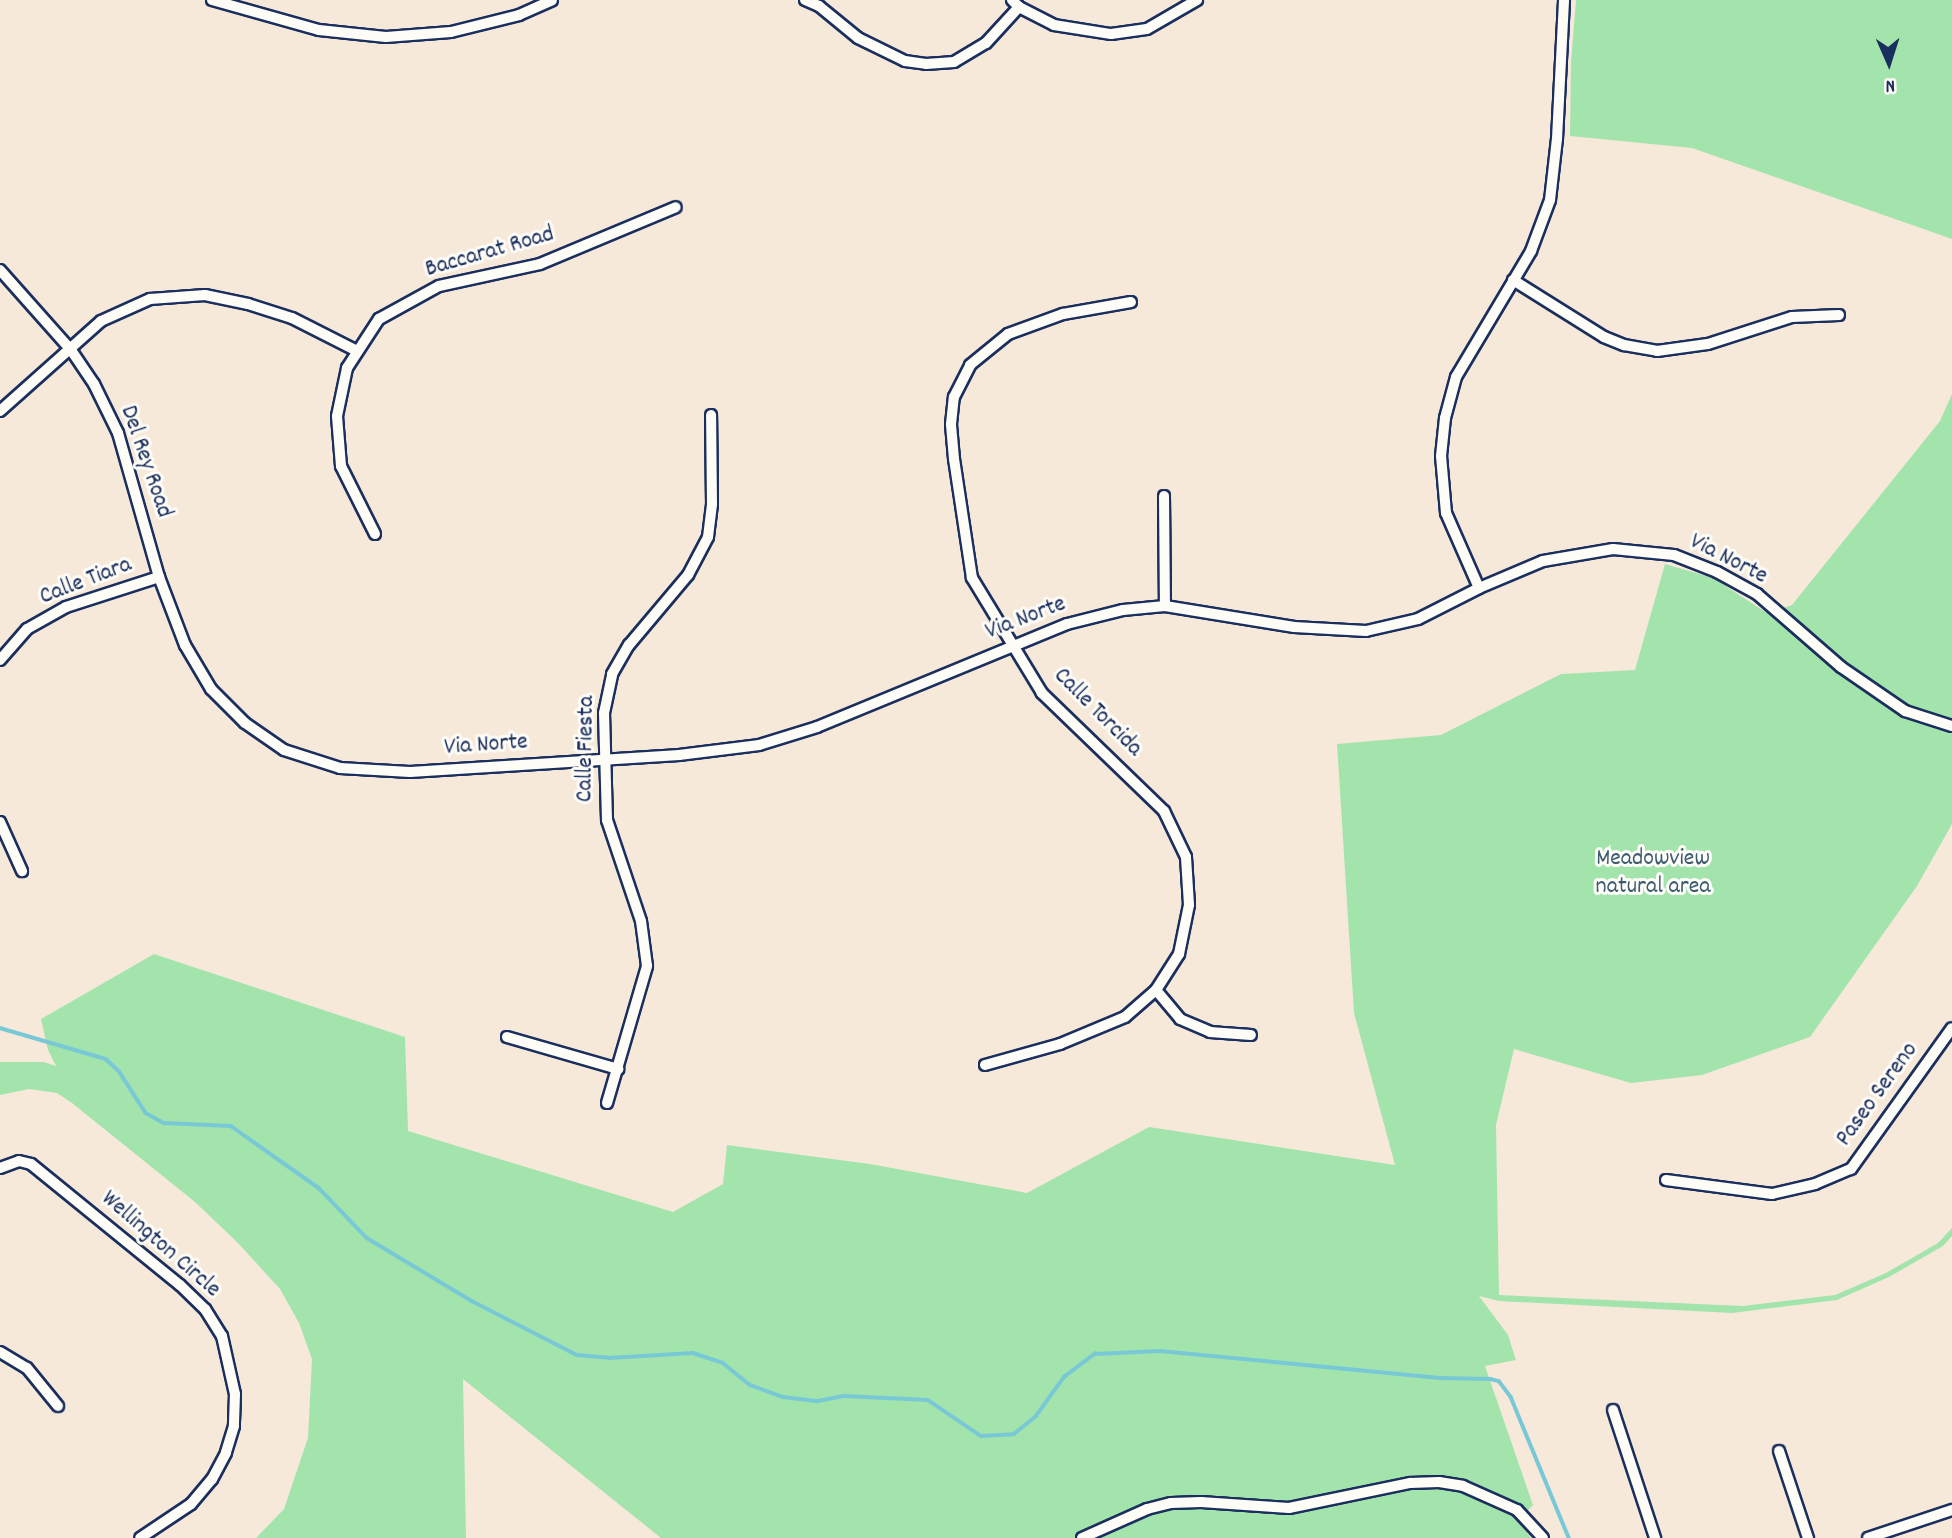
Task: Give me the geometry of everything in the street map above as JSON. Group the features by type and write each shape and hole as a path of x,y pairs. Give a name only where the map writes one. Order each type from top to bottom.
{"street":[{"path":"212,0 319,30 386,37 451,32 519,15 552,0"},
{"path":"805,0 819,6 858,37 905,61 926,64 954,62 986,43 1016,4 1054,25 1111,34 1147,29 1197,0"},
{"path":"1479,587 1446,513 1441,456 1445,418 1455,377 1531,251 1550,200 1557,139 1564,0"},
{"name":"Baccarat Road","path":"375,534 341,466 337,416 347,368 379,319 439,286 540,264 676,207"},
{"name":"Del Rey Road","path":"0,270 71,350 94,384 118,433 159,577"},
{"path":"1513,281 1604,337 1624,345 1657,351 1707,344 1792,317 1839,315"},
{"path":"0,411 101,321 150,299 205,295 292,318 358,351"},
{"name":"Calle Torcida","path":"985,1065 1060,1044 1125,1017 1156,990 1179,954 1189,905 1186,857 1164,811 1042,693 972,578 954,459 954,397 970,365 1008,334 1063,314 1131,302"},
{"name":"Calle Fiesta","path":"607,1103 647,966 640,921 607,820 604,713 611,674 629,645 688,575 708,537 712,504 711,415"},
{"path":"1164,496 1165,606"},
{"name":"Via Norte","path":"159,577 185,645 211,689 245,723 284,750 340,768 410,772 679,755 759,745 817,726 1067,624 1123,610 1165,606 1294,627 1366,631 1418,619 1479,587 1556,559 1613,550 1674,555 1717,572 1757,594 1841,667 1905,711 1952,726"},
{"name":"Calle Tiara","path":"0,660 27,629 66,607 159,577"},
{"path":"0,822 22,871"},
{"path":"1156,990 1180,1019 1210,1032 1251,1035"},
{"name":"Paseo Sereno","path":"1665,1180 1772,1194 1815,1184 1851,1169 1952,1028"},
{"path":"507,1037 618,1069"},
{"name":"Wellington Circle","path":"0,1168 19,1161 31,1164 180,1284 205,1308 222,1336 235,1394 234,1426 226,1453 212,1479 191,1504 140,1538"},
{"path":"0,1352 27,1368 58,1406"},
{"path":"1613,1410 1655,1538"},
{"path":"1779,1451 1808,1538"},
{"path":"1082,1538 1147,1509 1171,1503 1201,1502 1289,1508 1409,1483 1439,1482 1464,1486 1517,1510 1543,1538"},
{"path":"1868,1538 1952,1510"}],"green space":[{"path":"1576,0 1952,0 1952,239 1692,148 1570,136 1571,62"},
{"name":"Meadowview natural area","path":"1952,394 1952,824 1917,886 1810,1037 1702,1075 1631,1083 1514,1049 1496,1125 1499,1295 1743,1306 1835,1295 1886,1273 1938,1243 1952,1228 1952,1236 1943,1246 1889,1277 1837,1300 1732,1313 1499,1301 1479,1296 1508,1335 1516,1360 1485,1366 1533,1505 1518,1521 1531,1538 661,1538 463,1379 466,1538 256,1538 284,1509 308,1438 312,1359 299,1323 280,1289 195,1202 72,1103 57,1093 29,1089 0,1095 0,1062 44,1062 56,1066 48,1050 41,1019 154,954 405,1037 408,1131 673,1212 723,1184 727,1145 870,1164 1027,1193 1149,1127 1395,1165 1354,1013 1337,744 1441,735 1561,674 1635,670 1665,564 1713,578 1767,613 1792,605 1940,421"}],"waterway":[{"path":"0,1028 106,1059 119,1071 146,1113 164,1123 231,1126 319,1188 367,1238 472,1301 577,1355 609,1358 693,1353 723,1363 750,1385 783,1397 818,1401 844,1396 928,1400 981,1436 1014,1434 1036,1416 1064,1377 1095,1354 1160,1351 1440,1378 1490,1379 1499,1381 1511,1397 1569,1538"}]}
